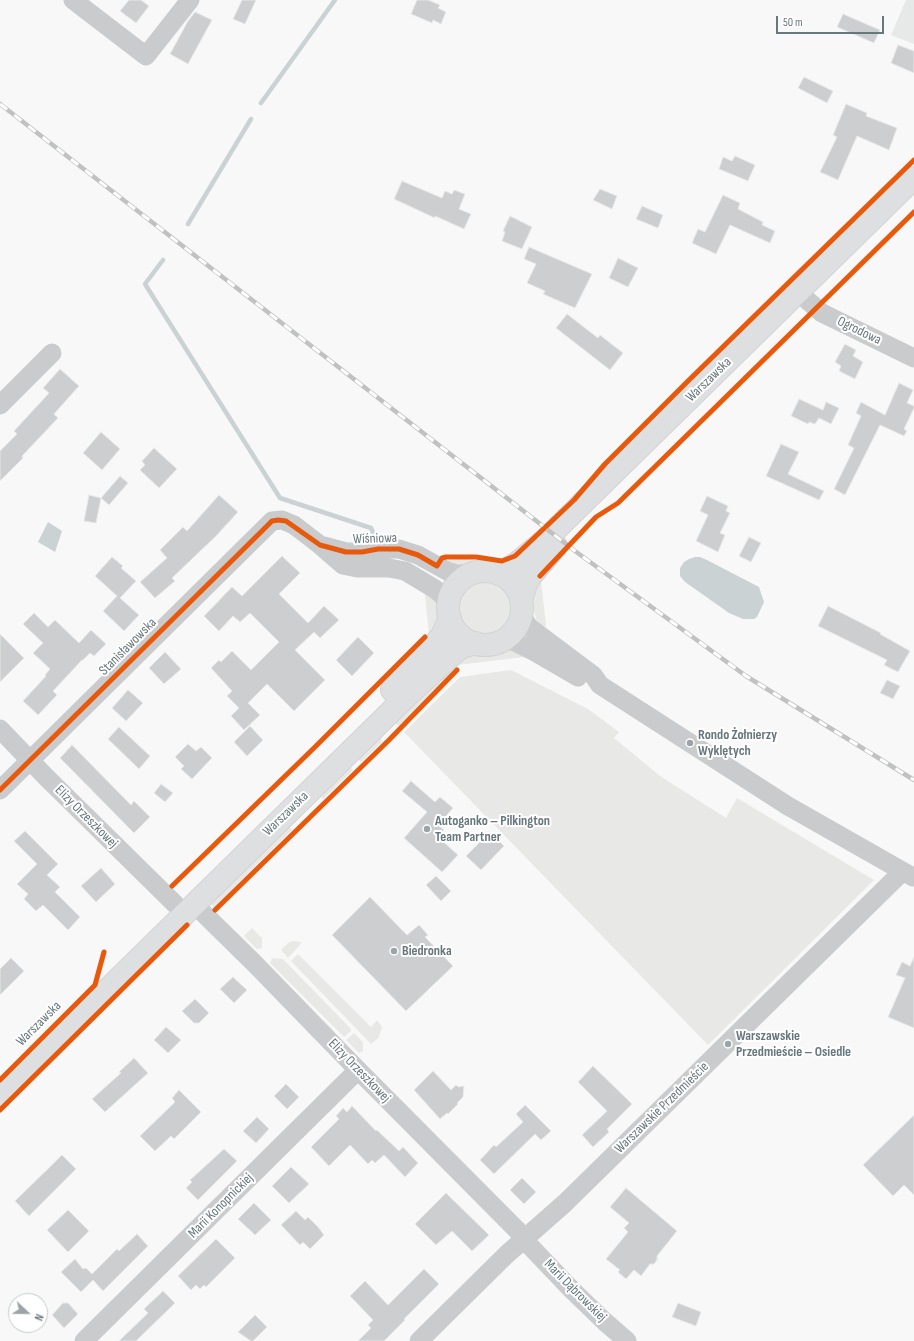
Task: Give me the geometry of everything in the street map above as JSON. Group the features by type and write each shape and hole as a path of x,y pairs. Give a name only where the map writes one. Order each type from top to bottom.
{"main road":[{"name":"Warszawska","path":"498,574 516,564 545,540 914,178"},
{"name":"Warszawska","path":"521,608 526,584 550,552 914,195"},
{"path":"481,571 492,571 498,574 503,575 512,582 518,591 521,608 520,621 507,638 497,643 476,643 466,639 457,632 450,612 449,600 453,589 460,580 470,574 481,571"},
{"name":"Warszawska","path":"0,1095 191,901 405,677 442,636 450,612"},
{"name":"Warszawska","path":"0,1080 191,901 412,690 455,652 462,647 476,643"}],"street":[{"path":"73,0 146,56 190,0"},
{"name":"Ogrodowa","path":"807,300 822,313 914,358"},
{"path":"0,405 52,353"},
{"name":"Wiśniowa","path":"272,522 278,520 286,521 320,545 343,565 368,569 396,569 409,573 434,588 442,595 450,612"},
{"name":"Stanisławowska","path":"0,790 272,522"},
{"name":"Wiśniowa","path":"320,545 346,552 362,552 378,549 399,548 418,555 447,571 457,574 470,574"},
{"path":"521,608 530,627 593,676 600,685 788,806 908,875"},
{"path":"507,638 535,652 588,683 600,685"},
{"name":"Elizy Orzeszkowej","path":"0,729 150,880 191,901 255,964 524,1238"},
{"name":"Warszawskie Przedmieście","path":"419,1341 524,1238 570,1198 908,875"},
{"name":"Marii Konopnickiej","path":"84,1341 358,1070"},
{"name":"Marii Dąbrowskiej","path":"524,1238 571,1289 627,1341"}],"shaded area":[{"path":"906,0 914,0 914,44 891,35"},
{"path":"48,522 62,531 55,552 38,542"},
{"path":"695,557 700,557 707,560 759,587 764,602 757,617 754,619 743,619 729,613 685,582 680,576 680,568 684,562"},
{"path":"465,559 486,562 463,566 445,561"},
{"path":"536,578 541,582 546,625 542,631 537,622 531,600"},
{"path":"479,579 491,579 506,587 514,602 514,614 506,629 491,637 479,637 464,629 456,614 456,602 464,587"},
{"path":"427,590 435,600 438,611 437,624 432,637 429,634 425,595"},
{"path":"512,649 524,657 457,665 470,653 490,653"},
{"path":"448,667 451,671 450,674 399,725 397,725 393,721"},
{"path":"511,670 588,709 619,732 614,738 660,776 726,818 737,798 874,880 708,1045 404,732 460,677"},
{"path":"377,735 381,738 382,742 361,762 357,758"},
{"path":"344,766 349,766 353,770 323,799 320,796"},
{"path":"289,826 292,830 213,908 211,903"},
{"path":"252,928 262,938 262,948 257,949 244,936"},
{"path":"292,941 301,942 288,958 281,950"},
{"path":"298,954 371,1027 377,1020 382,1027 379,1037 375,1041 371,1044 291,961"},
{"path":"272,958 283,959 351,1029 351,1031 344,1037 270,963"},
{"path":"354,1033 363,1042 363,1051 359,1053 346,1040"}],"building":[{"path":"129,0 141,0 149,6 136,23 120,11"},
{"path":"242,0 256,0 245,24 233,19"},
{"path":"417,0 428,0 440,5 438,8 446,12 441,24 433,20 432,23 411,14"},
{"path":"195,12 212,20 188,64 170,54 188,21"},
{"path":"843,14 880,30 874,43 837,27"},
{"path":"898,45 914,51 914,73 891,63"},
{"path":"804,77 833,91 827,103 798,88"},
{"path":"846,104 867,113 866,116 897,128 889,150 857,136 838,180 820,172 837,137 833,135"},
{"path":"735,156 755,165 748,181 719,169 723,157 732,161"},
{"path":"402,181 442,198 445,191 452,194 454,190 465,194 459,209 471,214 464,229 435,216 435,218 394,199"},
{"path":"600,189 617,196 612,209 593,200"},
{"path":"723,195 740,203 738,209 763,222 762,225 775,231 770,243 730,225 716,254 692,243 698,229 705,232"},
{"path":"642,206 663,215 658,228 636,219"},
{"path":"510,216 532,227 522,249 502,241 505,232 503,231"},
{"path":"529,247 592,274 575,308 543,294 545,291 527,283 536,264 524,259"},
{"path":"618,258 638,268 628,287 609,278"},
{"path":"567,314 598,338 600,335 623,353 610,370 556,328"},
{"path":"845,344 856,350 853,356 863,362 855,379 839,371 841,366 835,362"},
{"path":"60,369 79,386 54,414 58,418 22,456 23,458 0,481 0,451 17,434 14,431 49,393 43,388"},
{"path":"899,383 913,390 907,403 914,406 914,408 904,429 907,431 904,436 880,425 845,495 834,489 854,448 848,445 861,416 856,413 861,402 885,415"},
{"path":"799,399 823,410 826,402 839,408 831,424 819,418 815,424 809,422 808,424 791,416"},
{"path":"101,432 120,449 102,470 83,453"},
{"path":"781,444 799,452 788,474 824,491 819,500 766,476"},
{"path":"154,448 177,469 159,488 140,470 145,465 142,461"},
{"path":"120,476 128,483 109,505 101,498"},
{"path":"89,495 101,498 96,523 84,521"},
{"path":"219,495 238,512 216,536 172,578 175,581 155,598 140,582 167,558 160,550 183,527 187,531"},
{"path":"707,496 728,506 726,511 730,513 720,533 725,535 718,552 696,541 708,515 700,511"},
{"path":"749,537 761,543 751,562 739,556"},
{"path":"282,556 300,573 279,594 308,623 324,606 339,620 320,638 314,632 295,650 325,680 294,711 267,684 248,703 260,715 244,730 231,716 239,708 227,696 232,691 211,668 219,660 221,662 232,651 251,670 279,642 250,613 240,622 233,616 219,631 204,616 232,587 242,596"},
{"path":"112,557 123,566 121,568 136,581 120,598 139,615 124,631 103,611 117,596 95,576"},
{"path":"828,606 881,633 880,634 910,651 898,672 884,665 887,660 818,626"},
{"path":"34,613 48,627 55,620 79,643 91,630 106,644 94,656 90,653 82,660 53,691 57,695 38,715 23,701 46,676 45,675 50,669 33,653 43,643 23,624"},
{"path":"0,634 24,658 0,682"},
{"path":"358,637 374,653 352,676 336,660"},
{"path":"165,652 181,669 164,684 149,668"},
{"path":"887,680 900,686 893,699 880,693"},
{"path":"128,690 143,703 126,721 112,708"},
{"path":"250,726 263,740 247,756 234,742"},
{"path":"119,727 150,756 139,769 108,739"},
{"path":"188,744 196,751 201,747 212,758 192,779 181,769 184,766 175,757"},
{"path":"72,745 131,805 134,801 150,817 134,833 60,758"},
{"name":"Autoganko – Pilkington Team Partner","path":"411,781 435,802 440,797 453,808 438,825 444,830 438,837 458,855 442,872 404,838 427,812 402,791"},
{"path":"161,784 173,793 165,802 154,793"},
{"path":"25,831 58,864 47,875 60,887 55,892 80,917 68,930 43,905 36,911 24,899 28,894 17,884 37,864 14,841"},
{"path":"490,832 504,846 481,870 466,856"},
{"path":"101,868 115,884 96,902 81,886"},
{"path":"436,876 451,891 441,901 426,885"},
{"name":"Biedronka","path":"370,897 407,935 419,925 428,935 425,937 453,966 406,1011 332,935"},
{"path":"914,957 914,1028 888,1017 905,978 896,975 902,962 910,966"},
{"path":"11,958 24,971 0,995 0,969"},
{"path":"233,977 247,990 234,1003 220,989"},
{"path":"195,999 209,1013 199,1023 194,1023 182,1011"},
{"path":"166,1027 181,1040 168,1053 154,1040"},
{"path":"134,1058 148,1073 105,1112 92,1099 121,1073 119,1072"},
{"path":"593,1066 632,1104 607,1129 609,1132 593,1147 582,1135 607,1111 578,1082"},
{"path":"433,1071 451,1090 456,1085 458,1087 464,1086 463,1097 457,1103 458,1104 448,1114 447,1113 440,1119 414,1090"},
{"path":"286,1084 299,1097 287,1109 274,1096"},
{"path":"179,1090 201,1112 174,1139 171,1136 155,1151 140,1136 175,1102 172,1098"},
{"path":"525,1105 551,1131 541,1140 535,1134 494,1174 480,1160 494,1145 496,1147 523,1122 516,1114"},
{"path":"352,1106 376,1131 377,1130 399,1151 403,1147 418,1163 405,1177 384,1155 375,1163 372,1160 368,1164 350,1145 329,1166 311,1147 339,1119 336,1116 343,1108 347,1112"},
{"path":"914,1115 914,1195 904,1185 893,1196 863,1165"},
{"path":"257,1117 269,1129 256,1143 243,1131"},
{"path":"224,1149 237,1161 198,1200 186,1188 192,1182 190,1180"},
{"path":"62,1155 76,1169 29,1216 15,1201"},
{"path":"291,1167 309,1184 289,1203 272,1186"},
{"path":"522,1178 536,1192 524,1204 510,1190"},
{"path":"626,1188 677,1231 657,1256 657,1260 654,1264 650,1264 641,1276 634,1270 626,1279 618,1272 620,1270 606,1259 628,1232 624,1228 629,1223 610,1207"},
{"path":"446,1193 489,1235 472,1251 452,1231 436,1245 415,1224"},
{"path":"254,1203 271,1220 255,1235 238,1219"},
{"path":"68,1210 89,1231 68,1252 47,1230"},
{"path":"296,1211 305,1220 308,1217 324,1235 310,1249 303,1242 300,1245 281,1225"},
{"path":"137,1234 148,1246 103,1291 93,1280 81,1292 61,1272 75,1259 83,1269 86,1268 92,1274 117,1249 119,1251"},
{"path":"216,1239 235,1258 206,1287 204,1285 200,1289 196,1285 191,1290 178,1276"},
{"path":"424,1269 439,1284 384,1341 358,1341 371,1328 368,1325 373,1320 350,1296 365,1281 388,1305"},
{"path":"163,1291 175,1303 136,1341 119,1341 148,1313 144,1309"},
{"path":"63,1303 68,1303 78,1314 64,1328 52,1315"},
{"path":"678,1303 701,1312 696,1326 672,1317"},
{"path":"255,1315 267,1327 253,1341 251,1341 238,1332"}],"waterway":[{"path":"261,103 335,0"},
{"path":"188,224 251,119"},
{"path":"163,260 145,284 280,498 371,528 374,535"}],"railway":[{"path":"0,104 575,551 746,676 914,780"}],"cycle path":[{"path":"0,790 272,521 286,521 320,545 346,552 399,549 418,555 437,566 442,558 446,557 476,557 502,561 515,556 574,500 605,464 688,381 914,160"},
{"path":"540,576 596,517 618,503 914,212"},
{"path":"172,886 315,747 425,637"},
{"path":"215,910 389,740 457,670"},
{"path":"0,1110 187,925"},
{"path":"0,1080 95,985 104,952"}],"place":[{"name":"Rondo Żołnierzy Wyklętych","path":"690,743"},
{"name":"Autoganko – Pilkington Team Partner","path":"427,829"},
{"name":"Biedronka","path":"394,951"},
{"name":"Warszawskie Przedmieście – Osiedle","path":"728,1044"}]}
